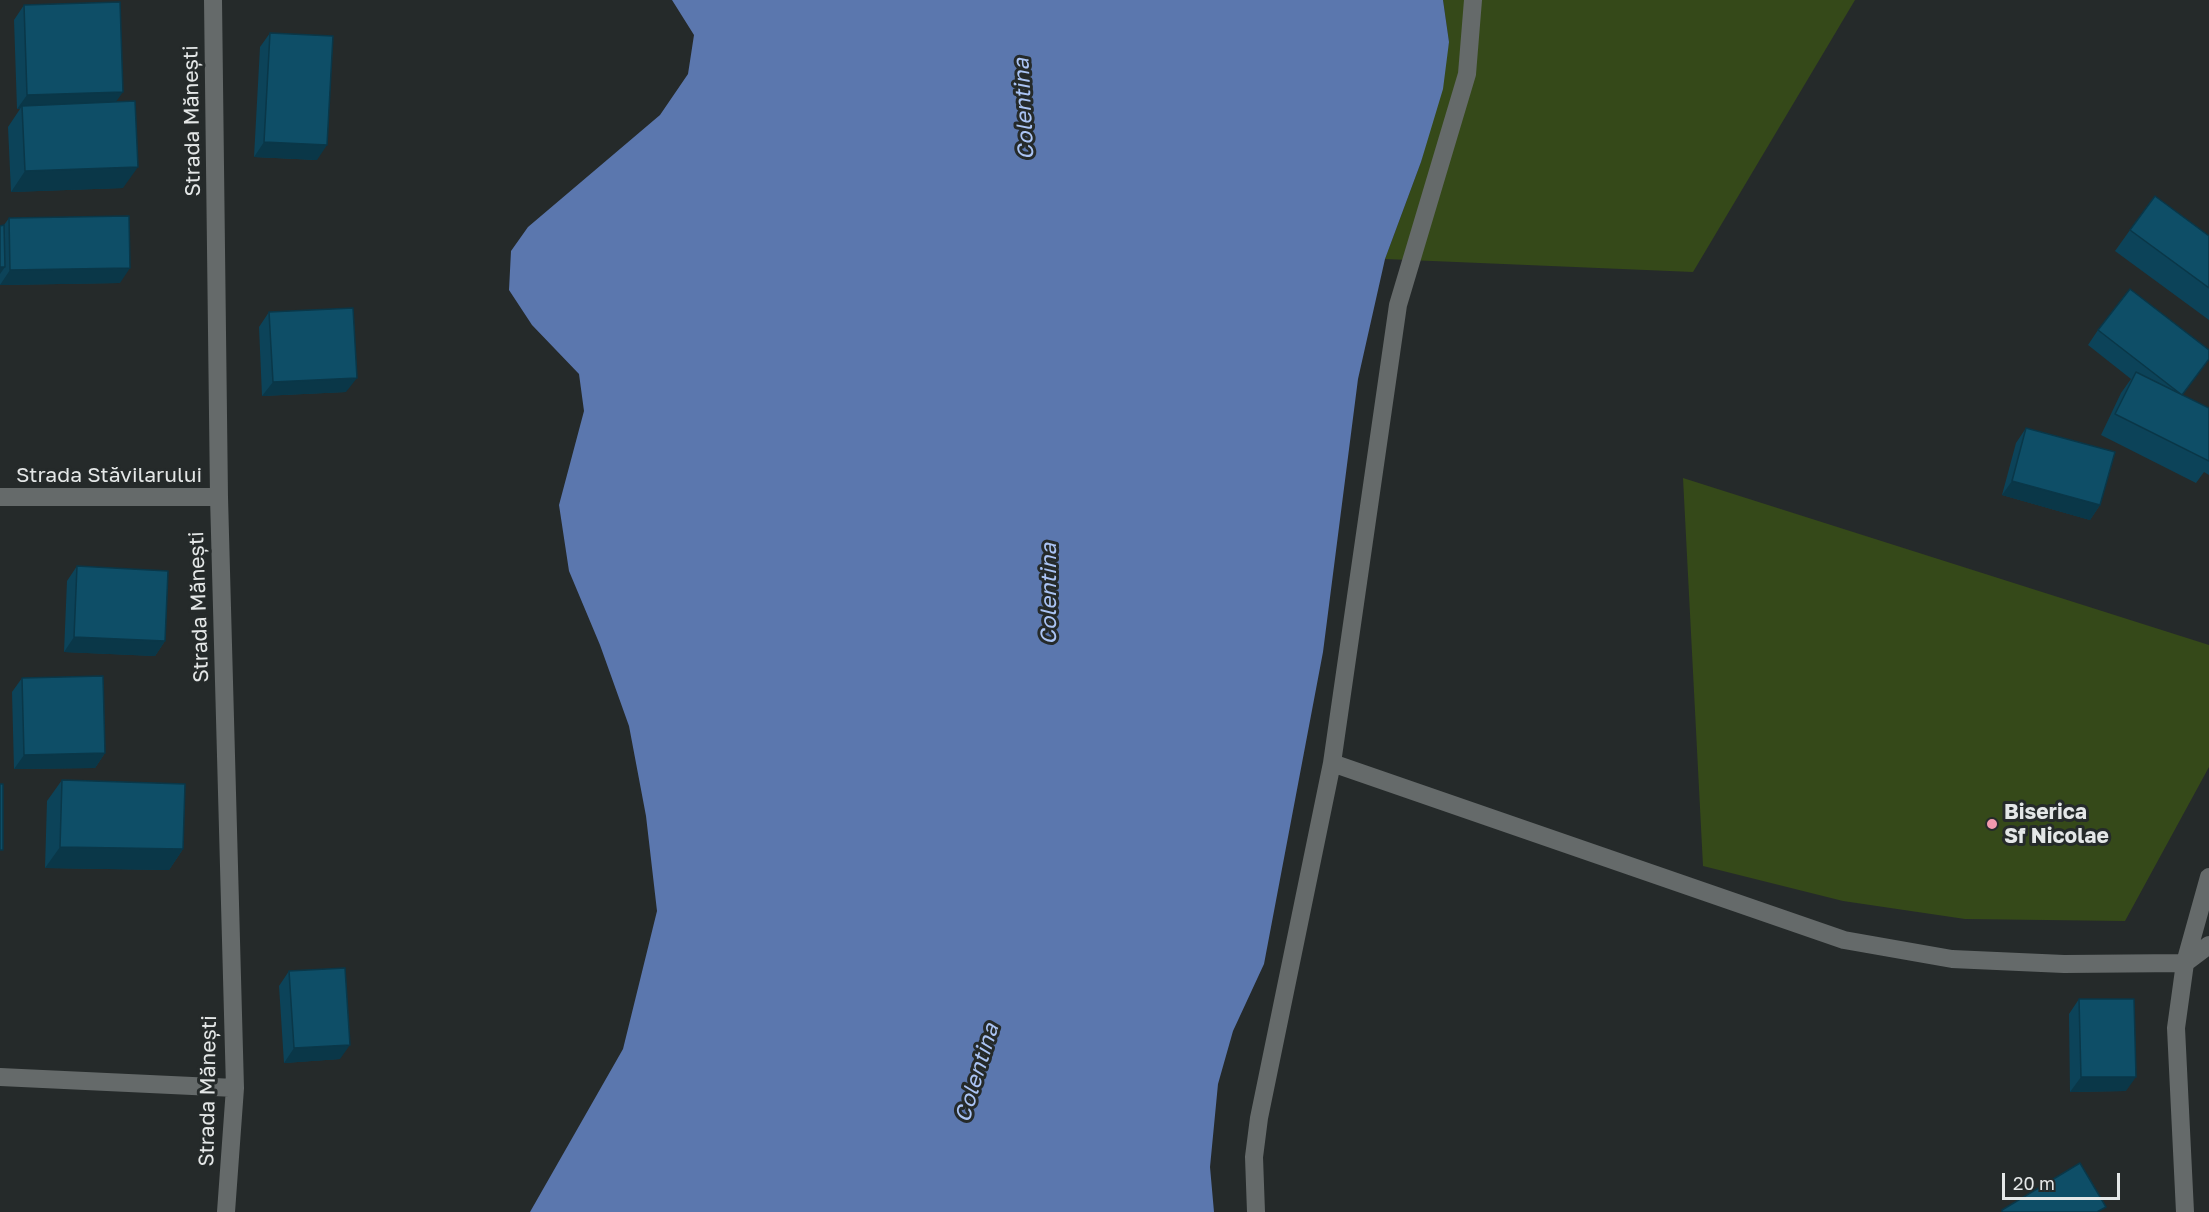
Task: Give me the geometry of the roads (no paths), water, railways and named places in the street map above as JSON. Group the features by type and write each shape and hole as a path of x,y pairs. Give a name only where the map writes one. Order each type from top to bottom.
{"street":[{"name":"Strada Mănești","path":"213,0 219,497 235,1088 226,1212"},
{"path":"1256,1212 1254,1157 1260,1118 1332,763 1398,305 1467,74 1473,0"},
{"name":"Strada Stăvilarului","path":"0,497 219,497"},
{"path":"1332,763 1844,940 1952,958 2064,964 2185,963 2209,945"},
{"path":"2185,1212 2176,1028 2185,963 2209,877"},
{"path":"0,1077 235,1088"}],"water":[{"name":"Colentina","path":"672,0 1443,0 1449,42 1443,89 1421,162 1385,259 1358,379 1323,652 1264,964 1233,1031 1218,1084 1210,1167 1214,1212 530,1212 623,1049 657,911 646,816 629,726 600,645 569,571 559,505 584,411 579,374 532,325 509,290 511,251 528,227 660,115 688,74 694,35"}],"place":[{"name":"Biserica Sf Nicolae","path":"1992,824"}]}
